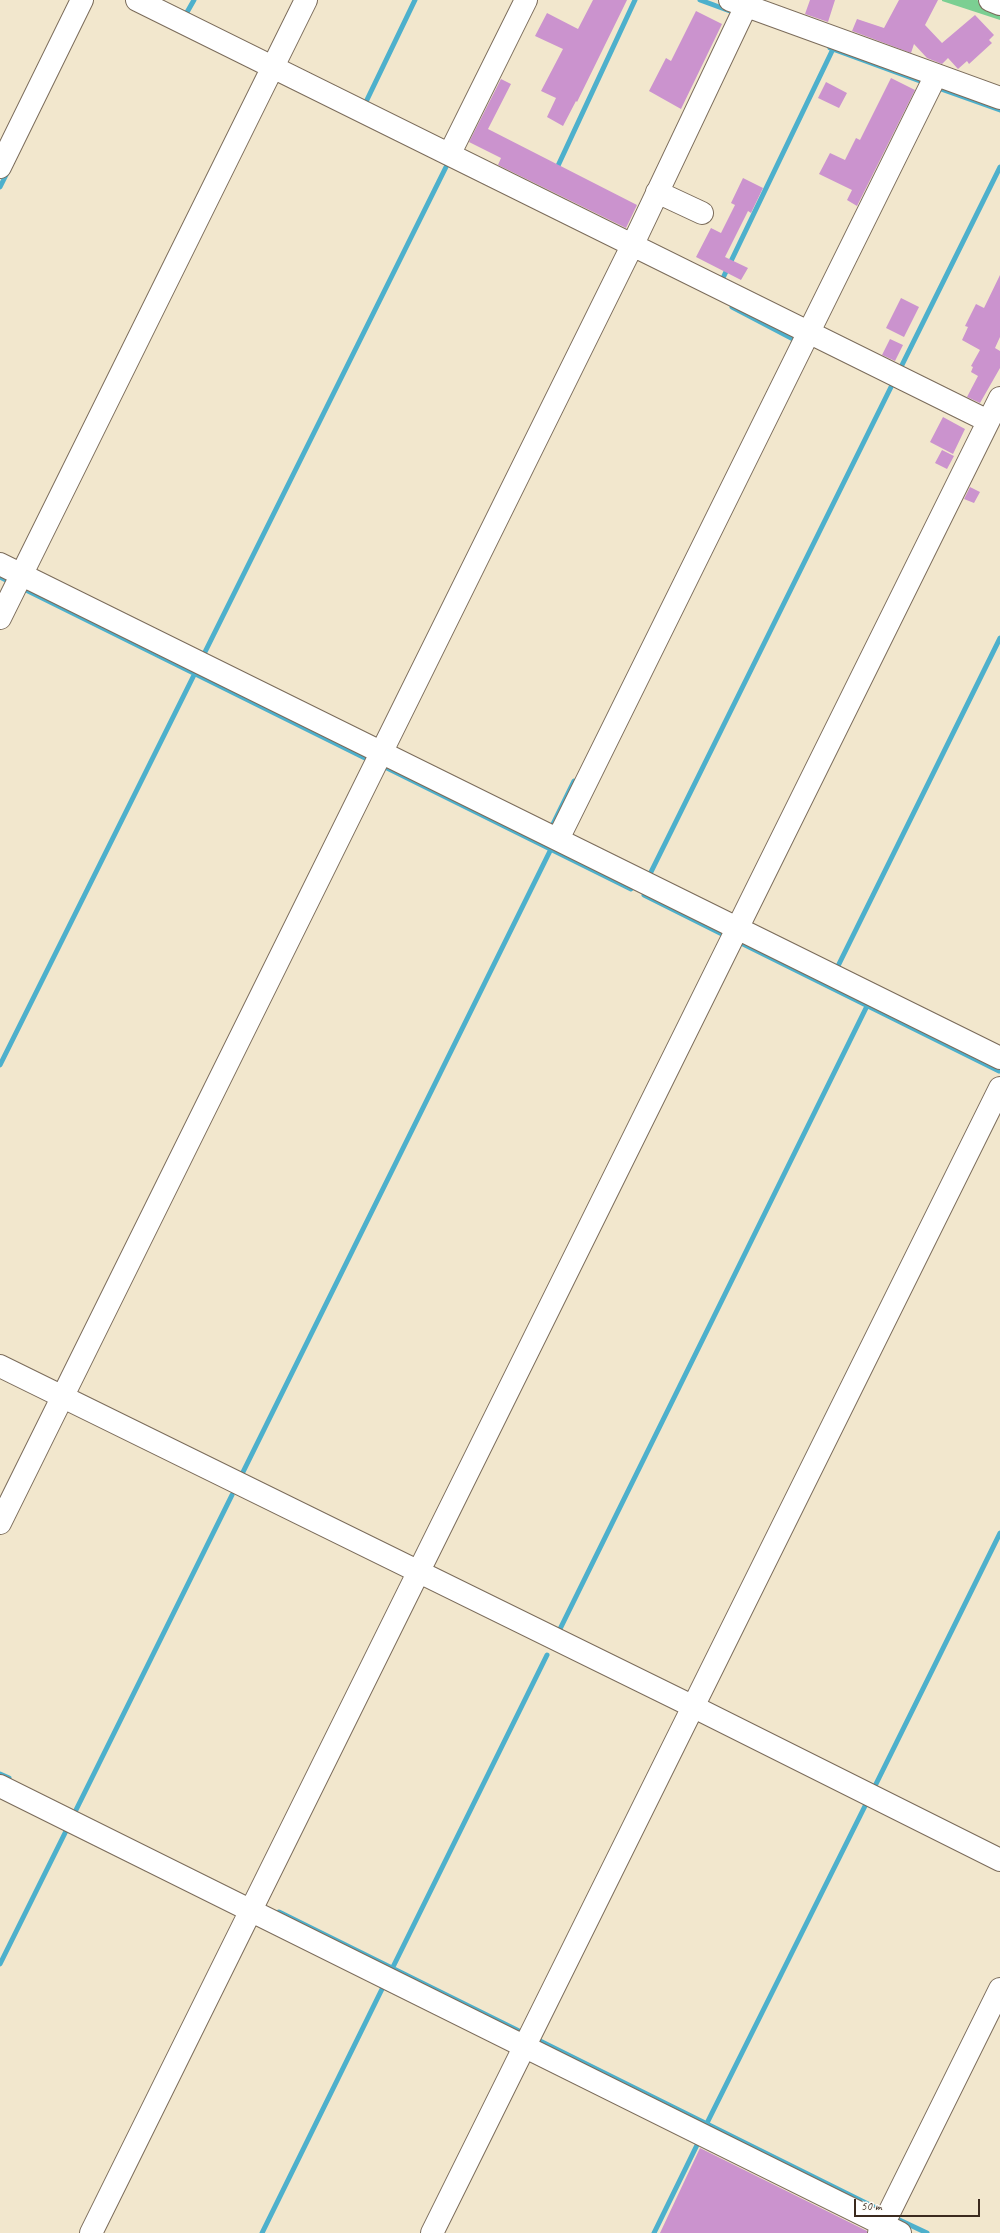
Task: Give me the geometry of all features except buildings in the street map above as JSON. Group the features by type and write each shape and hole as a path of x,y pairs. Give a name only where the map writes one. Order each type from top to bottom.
{"street":[{"path":"0,167 82,0"},
{"path":"137,0 450,153 632,246 988,421"},
{"path":"0,618 306,0"},
{"path":"450,153 526,0"},
{"path":"990,0 1000,4"},
{"path":"0,1523 380,751 632,246 657,192 738,3 1000,98"},
{"path":"558,839 936,75"},
{"path":"657,192 702,213"},
{"path":"91,2233 1000,398"},
{"path":"0,564 1000,1058"},
{"path":"432,2233 1000,1088"},
{"path":"0,1366 694,1707 1000,1860"},
{"path":"0,1786 252,1910 888,2230 1000,1989"}],"green space":[{"path":"977,0 1000,9 1000,20 942,1"}],"waterway":[{"path":"186,14 194,0"},
{"path":"365,106 415,0"},
{"path":"556,170 635,0"},
{"path":"700,0 730,11"},
{"path":"830,48 920,81"},
{"path":"721,282 833,49"},
{"path":"941,89 1000,110"},
{"path":"203,656 447,165"},
{"path":"900,369 1000,167"},
{"path":"0,187 8,171"},
{"path":"732,307 795,340 793,343"},
{"path":"649,876 892,385"},
{"path":"0,577 8,581"},
{"path":"20,587 365,758"},
{"path":"836,970 1000,638"},
{"path":"0,1065 198,667"},
{"path":"381,765 631,889"},
{"path":"552,826 574,781"},
{"path":"243,1472 551,849"},
{"path":"644,895 724,935"},
{"path":"739,942 999,1071"},
{"path":"560,1629 867,1006"},
{"path":"73,1816 232,1495"},
{"path":"875,1786 1000,1533"},
{"path":"390,1973 547,1655"},
{"path":"0,1774 9,1778"},
{"path":"707,2123 865,1806"},
{"path":"0,1964 68,1827"},
{"path":"279,1912 525,2034"},
{"path":"262,2233 384,1985"},
{"path":"536,2039 882,2211"},
{"path":"654,2233 698,2143"},
{"path":"893,2217 927,2233"}]}
